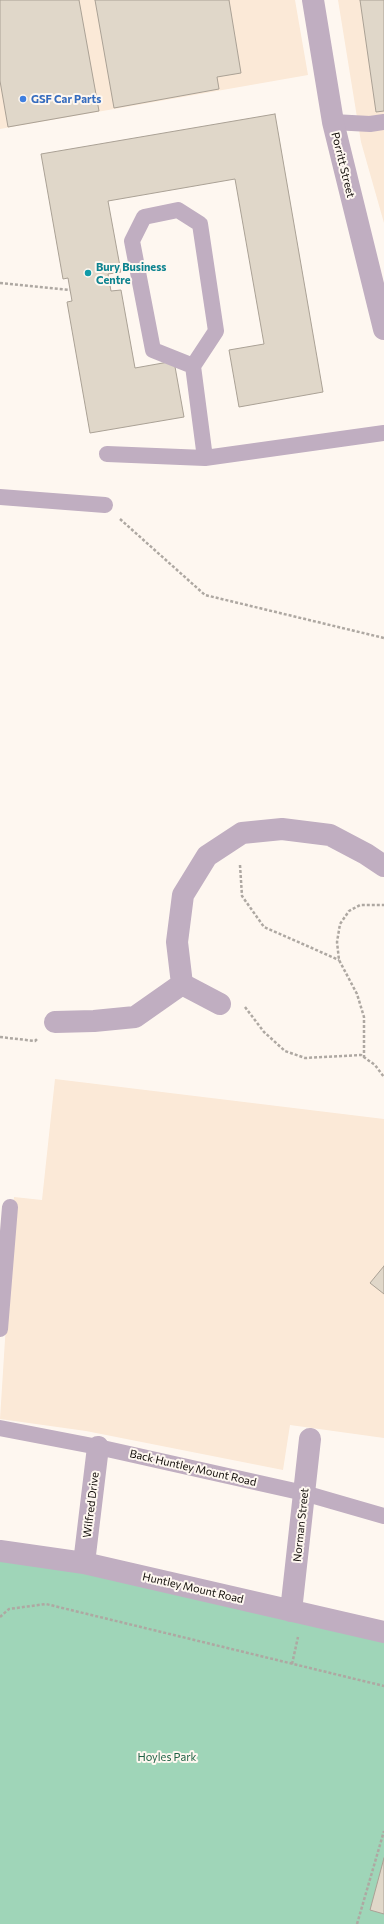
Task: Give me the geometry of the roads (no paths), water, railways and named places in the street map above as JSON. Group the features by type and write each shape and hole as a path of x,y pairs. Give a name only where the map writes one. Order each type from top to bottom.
{"street":[{"name":"Porritt Street","path":"314,0 333,122 384,329"},
{"path":"182,984 177,942 183,894 207,856 242,833 282,829 330,836 366,854 384,866"},
{"path":"182,984 220,1004"},
{"path":"55,1022 94,1021 135,1017 182,984"},
{"name":"Norman Street","path":"291,1611 310,1439"},
{"name":"Wilfred Drive","path":"84,1564 98,1447"},
{"name":"Huntley Mount Road","path":"0,1551 84,1564 384,1632"}],"lane":[{"path":"333,122 370,124 384,122"},
{"path":"193,366 153,350 132,241 144,217 178,210 200,224 216,331 193,366 205,458"},
{"path":"107,454 205,458 384,433"},
{"path":"0,497 104,505"},
{"path":"0,1329 10,1207"},
{"name":"Back Huntley Mount Road","path":"0,1428 98,1447 304,1493 384,1516"}],"place":[{"name":"GSF Car Parts","path":"23,99"},
{"name":"Bury Business Centre","path":"88,273"}],"park label":[{"name":"Hoyles Park","path":"167,1757"}]}
